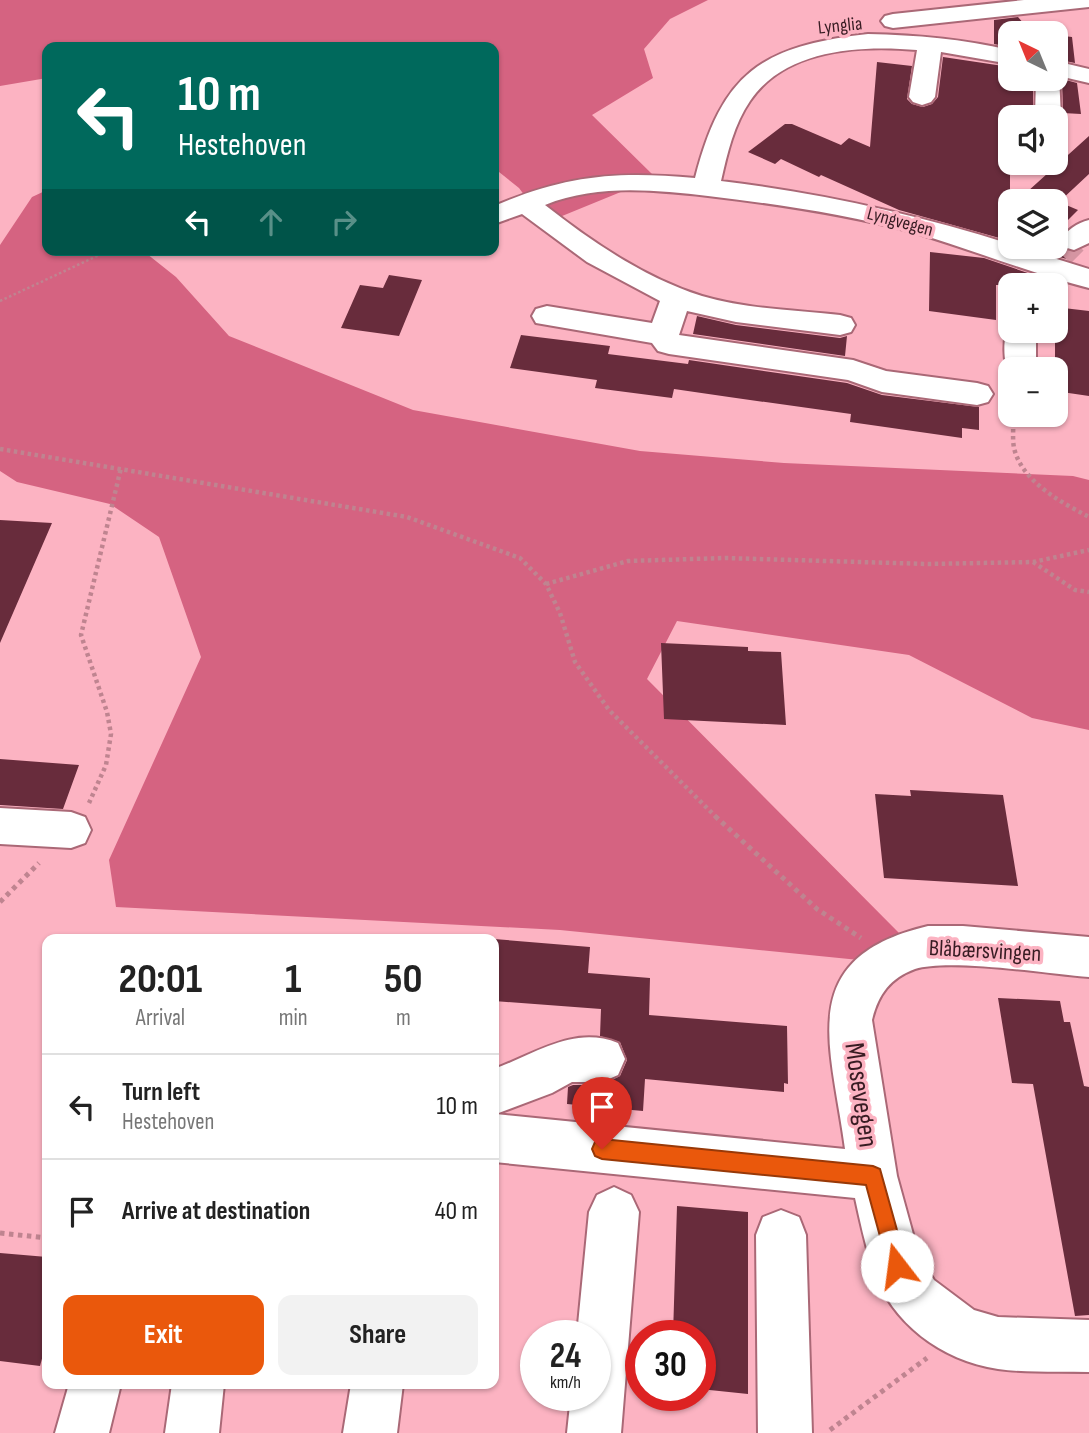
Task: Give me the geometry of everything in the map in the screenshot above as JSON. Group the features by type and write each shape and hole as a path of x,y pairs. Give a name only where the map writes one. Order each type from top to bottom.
{"street":[{"name":"Lynglia","path":"800,30 883,31 1089,0"},
{"path":"706,187 727,118 742,93 765,71 804,53 843,45 883,31 998,55"},
{"path":"922,97 930,41"},
{"path":"1068,71 1089,76"},
{"name":"Lyngvegen","path":"499,213 583,185 625,183 706,187 867,212 998,251"},
{"path":"526,203 564,234 598,256 677,298 714,308 840,324"},
{"name":"Lyngvegen","path":"1068,247 1089,279"},
{"path":"662,335 677,298"},
{"path":"547,316 662,335 669,344 853,370 882,382 977,394"},
{"path":"0,825 71,830"},
{"name":"Blåbærsvingen","path":"873,950 903,952 928,946 1089,957"},
{"name":"Mosevegen","path":"873,950 868,975 856,992 850,1020 873,1176 897,1266 916,1297 934,1314 962,1333 998,1343 1089,1346"},
{"path":"499,1090 536,1077 568,1060 602,1059"},
{"path":"499,1139 873,1176"},
{"path":"594,1433 614,1212"},
{"path":"782,1235 785,1433"},
{"path":"82,1433 94,1389"},
{"path":"192,1433 197,1389"},
{"path":"370,1433 376,1389"}],"path":[{"path":"0,301 97,256"},
{"path":"1013,427 1014,450 1030,477 1064,503 1089,517"},
{"path":"0,449 407,517 520,558 546,584 560,613 575,662 609,710 662,766 738,838 817,909 873,950"},
{"path":"71,830 82,817 106,765 111,727 85,658 81,635 121,468"},
{"path":"546,584 628,561 725,558 928,564 1033,562 1089,550"},
{"path":"1033,562 1075,590 1089,592"},
{"path":"0,1233 42,1237"},
{"path":"826,1433 962,1333"}],"shaded area":[{"path":"0,0 708,0 670,19 644,49 653,78 592,115 652,174 633,187 545,223 519,188 499,172 499,42 42,42 42,79 0,86"},
{"path":"42,192 42,256 150,256 176,277 229,336 413,410 640,451 784,463 1073,476 1089,480 1089,730 1032,718 909,655 677,621 647,679 899,933 869,961 560,930 116,907 109,860 201,657 159,537 110,504 17,482 0,471 0,245 32,197"}],"building":[{"path":"1018,17 1021,21 998,21 998,45 994,44 994,20"},
{"path":"1068,37 1072,37 1075,63 1068,62"},
{"path":"943,57 998,65 998,91 1033,91 1033,105 998,105 998,175 1010,175 1010,189 998,189 998,238 899,210 781,159 775,164 748,152 785,124 792,124 841,145 849,138 870,147 877,62 912,66 907,99 912,104 923,107 932,104 938,97"},
{"path":"1068,81 1077,83 1081,114 1068,113 1068,105 1063,105 1062,91 1068,91"},
{"path":"1089,136 1089,174 1068,194 1068,189 1030,189 1046,175 1068,175 1068,155"},
{"path":"1068,206 1078,210 1068,220"},
{"path":"1080,250 1070,260 1067,259 1068,252 1073,253"},
{"path":"930,252 984,258 1028,273 998,273 996,320 929,311"},
{"path":"389,275 422,280 399,336 341,328 360,285 383,288"},
{"path":"1068,309 1089,311 1089,396 1068,393 1068,357 1055,357 1055,343 1068,343"},
{"path":"697,316 736,325 840,338 847,336 845,356 693,334"},
{"path":"521,335 610,346 608,354 688,364 689,360 847,383 882,395 979,407 979,430 962,428 962,438 850,422 851,414 674,389 672,398 595,388 597,380 510,368"},
{"path":"0,520 52,523 0,643"},
{"path":"661,643 748,647 748,651 781,652 786,725 664,719"},
{"path":"0,759 79,765 63,809 0,805"},
{"path":"910,790 1003,795 1018,886 884,878 875,794 911,796"},
{"path":"499,939 590,947 588,973 650,978 649,1015 787,1026 788,1084 784,1083 784,1092 645,1079 643,1111 567,1104 568,1087 602,1085 620,1076 627,1060 620,1042 600,1036 601,1009 499,1001"},
{"path":"998,998 1060,1001 1064,1022 1070,1022 1084,1086 1089,1087 1089,1315 1075,1316 1033,1084 1012,1083"},
{"path":"677,1206 748,1212 748,1394 716,1391 716,1320 673,1320"},
{"path":"0,1253 42,1257 40,1366 0,1361"}],"tunnel":[{"path":"1068,247 1074,241"}],"route":[{"path":"602,1149 873,1176 897,1266"}]}
